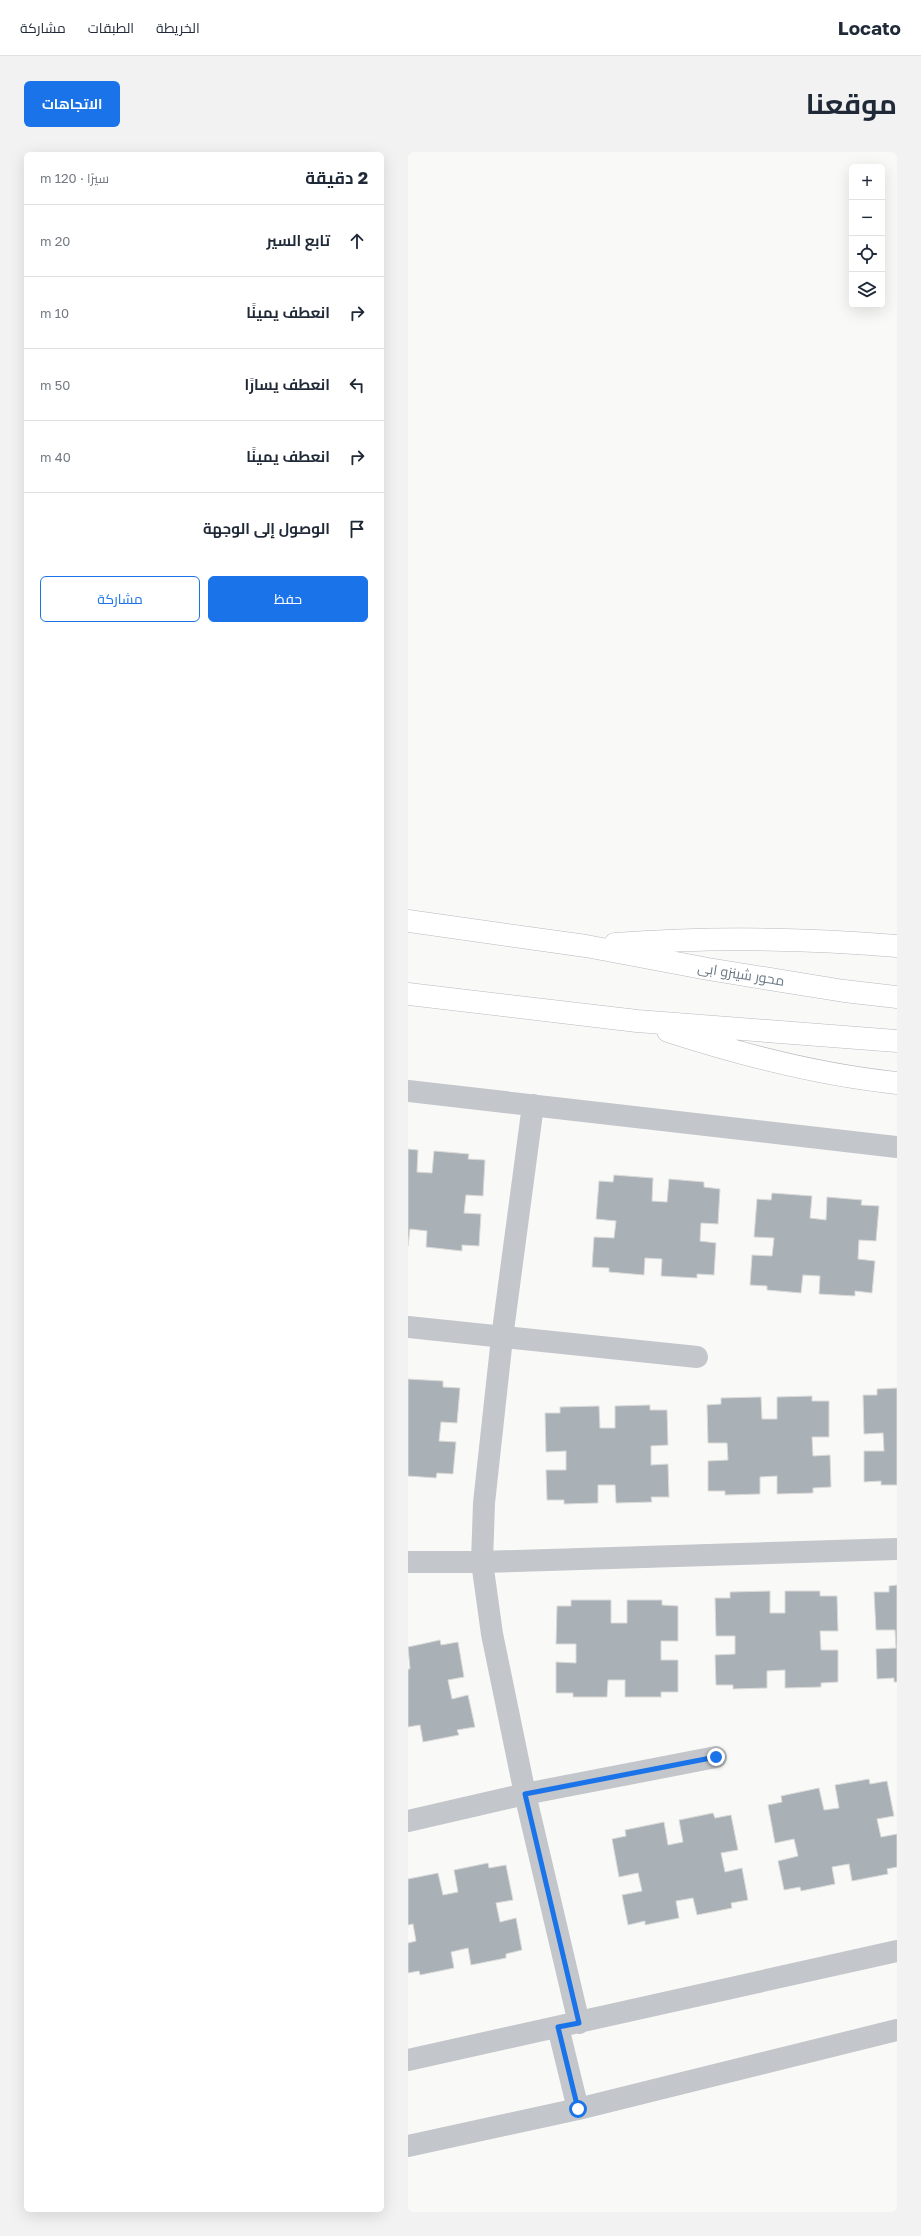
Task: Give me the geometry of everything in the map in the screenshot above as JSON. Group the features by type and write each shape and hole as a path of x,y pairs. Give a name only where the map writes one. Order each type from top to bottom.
{"main road":[{"name":"محور شينزو ابى","path":"408,921 586,946 708,969 844,991 897,997"},
{"name":"محور شينزو ابى","path":"586,946 689,939 776,939 897,946"},
{"path":"408,994 637,1021 897,1041"},
{"path":"637,1021 701,1042 765,1059 827,1072 897,1083"}],"street":[{"path":"408,1091 897,1147"},
{"path":"533,1105 502,1338 484,1503 482,1562 492,1634 525,1794 579,2023"},
{"path":"408,1327 502,1338 697,1357"},
{"path":"408,1562 482,1562 897,1549"},
{"path":"408,1821 525,1794 716,1757"},
{"path":"408,2060 897,1951"},
{"path":"558,2027 578,2109"},
{"path":"408,2146 578,2109 897,2030"}],"building":[{"path":"408,1149 418,1150 417,1172 432,1173 434,1151 469,1154 468,1159 485,1160 483,1196 466,1195 464,1213 481,1214 479,1246 462,1245 462,1251 426,1247 427,1231 410,1229 408,1246"},
{"path":"614,1175 653,1178 652,1201 667,1202 669,1179 704,1182 704,1187 720,1189 718,1224 701,1223 700,1241 716,1243 714,1275 697,1274 697,1278 661,1276 662,1259 645,1258 644,1275 609,1272 609,1268 592,1267 594,1237 614,1238 616,1221 596,1219 599,1181 613,1182"},
{"path":"772,1193 812,1196 810,1218 826,1220 827,1197 862,1200 861,1205 879,1206 876,1241 859,1240 858,1259 875,1261 872,1293 855,1291 855,1296 819,1294 820,1276 803,1275 801,1293 767,1290 767,1286 750,1285 752,1255 772,1256 774,1238 754,1237 757,1199 771,1200"},
{"path":"408,1379 443,1381 443,1387 460,1388 457,1423 441,1422 439,1441 456,1442 453,1474 437,1473 436,1478 408,1476"},
{"path":"897,1388 897,1485 881,1485 881,1481 864,1482 864,1451 884,1451 883,1433 864,1434 863,1395 877,1395 877,1389"},
{"path":"812,1396 812,1401 829,1401 829,1437 812,1437 813,1456 830,1455 831,1487 813,1488 813,1493 777,1494 777,1476 760,1477 760,1494 725,1495 725,1491 708,1491 708,1461 728,1460 727,1443 708,1443 707,1405 721,1404 721,1398 761,1397 762,1419 777,1419 777,1397"},
{"path":"650,1405 650,1410 667,1410 668,1445 651,1446 651,1465 668,1464 669,1497 651,1497 652,1502 616,1503 615,1485 598,1485 598,1503 564,1504 564,1500 547,1500 546,1470 566,1470 566,1451 546,1452 545,1413 560,1413 560,1407 599,1406 600,1428 615,1428 615,1406"},
{"path":"897,1585 897,1682 894,1682 894,1678 877,1679 876,1649 896,1648 895,1630 876,1630 874,1592 889,1592 889,1586"},
{"path":"770,1591 770,1613 785,1613 785,1591 820,1591 820,1596 837,1596 838,1631 820,1631 821,1650 838,1650 838,1682 821,1683 821,1687 785,1688 785,1670 767,1671 767,1688 733,1689 733,1685 716,1685 715,1655 735,1654 735,1636 716,1636 715,1598 730,1598 730,1592"},
{"path":"571,1600 611,1600 611,1623 627,1623 627,1600 662,1600 662,1605 678,1606 678,1641 661,1641 661,1660 678,1660 678,1692 661,1692 661,1697 625,1697 625,1680 608,1680 607,1697 573,1697 573,1693 556,1693 556,1662 576,1663 576,1644 556,1644 557,1606 571,1606"},
{"path":"440,1640 441,1645 458,1642 464,1677 448,1680 452,1699 468,1695 475,1727 457,1730 459,1735 423,1742 420,1725 408,1727 408,1669 410,1669 408,1647"},
{"path":"869,1779 870,1784 887,1781 894,1816 877,1819 881,1837 897,1834 897,1867 887,1869 888,1874 852,1881 849,1864 832,1867 835,1884 801,1891 800,1887 784,1890 778,1861 798,1856 794,1839 775,1843 768,1805 782,1802 781,1796 819,1788 824,1810 839,1808 835,1785"},
{"path":"713,1813 715,1818 731,1815 738,1850 721,1853 725,1872 742,1868 748,1900 731,1903 732,1908 697,1915 693,1898 676,1901 679,1918 645,1925 645,1921 628,1925 622,1895 642,1891 638,1873 619,1877 612,1839 626,1836 625,1830 664,1822 668,1845 683,1842 679,1820"},
{"path":"488,1863 489,1868 506,1865 513,1900 496,1903 500,1922 516,1918 522,1950 506,1954 506,1958 471,1965 468,1948 451,1952 454,1968 420,1975 419,1971 408,1973 408,1943 416,1941 413,1924 408,1925 408,1879 438,1873 443,1895 458,1892 454,1870"}],"route":[{"path":"578,2109 558,2027 579,2023 525,1794 716,1757"}]}
